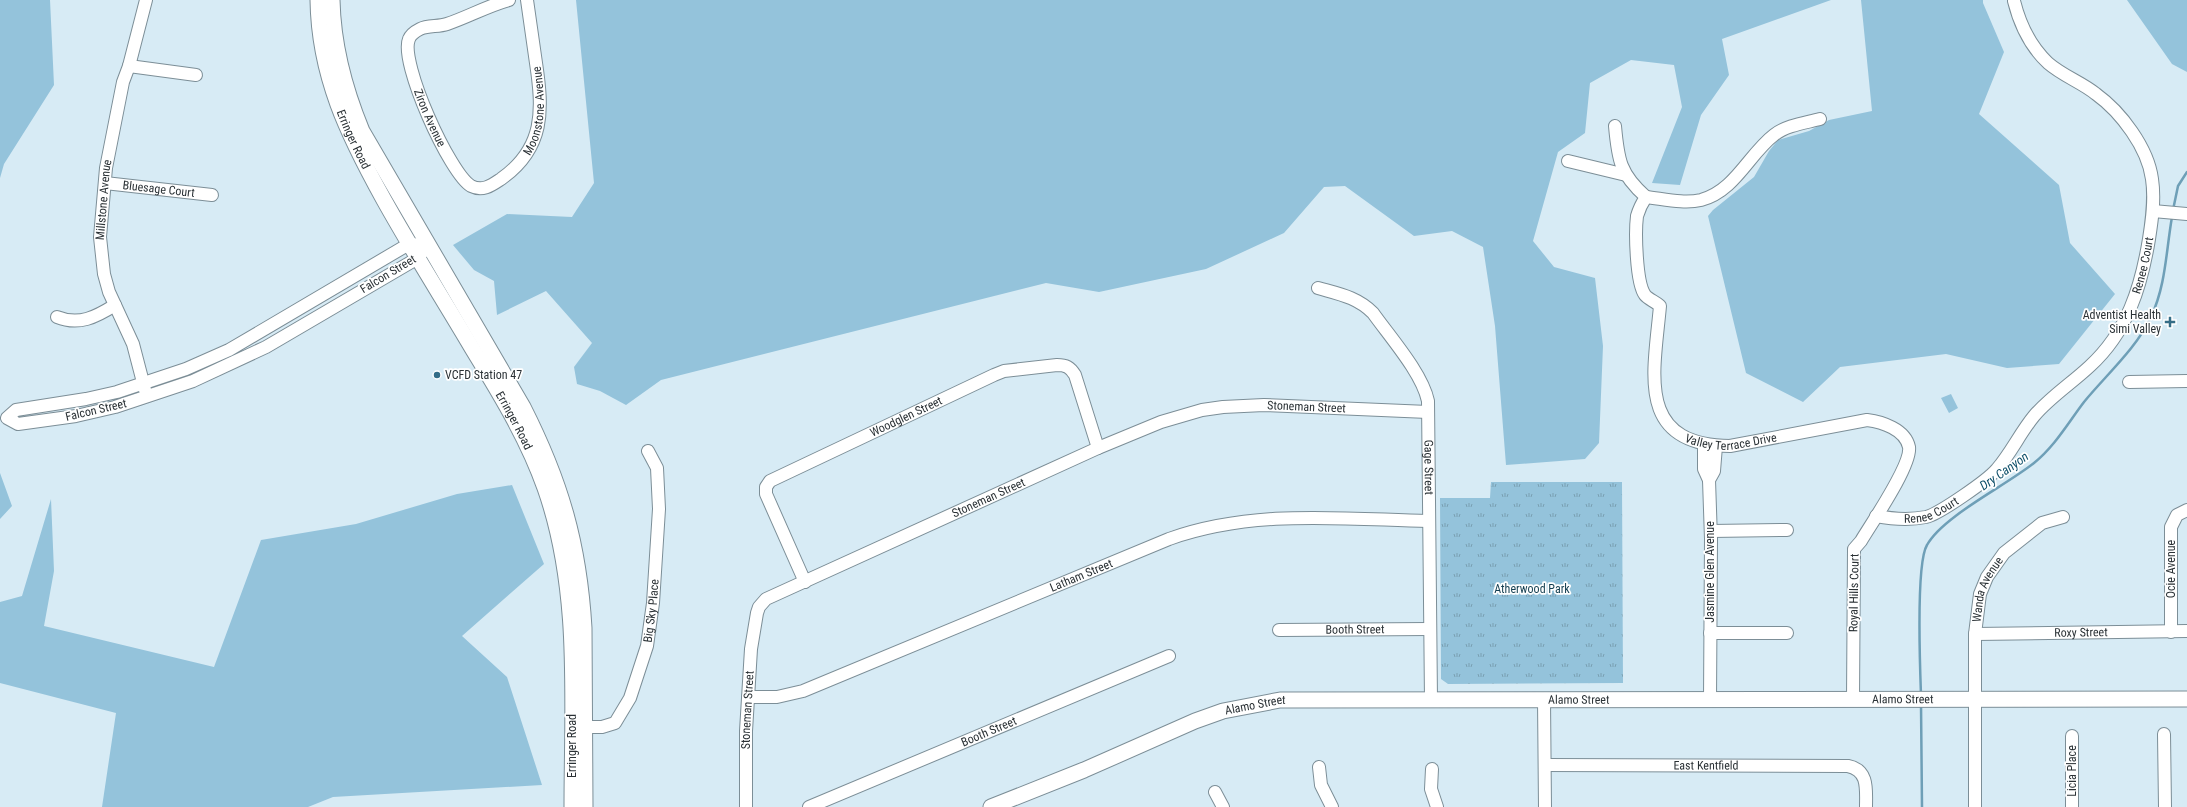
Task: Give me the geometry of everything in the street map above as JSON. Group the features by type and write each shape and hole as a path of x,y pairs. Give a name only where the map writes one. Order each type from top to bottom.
{"main road":[{"name":"Erringer Road","path":"318,0 325,59 336,101 356,150 409,244 515,418 545,488 559,538 570,601 585,807"},
{"name":"Erringer Road","path":"332,0 335,38 352,108 379,162 523,407 543,446 559,486 575,544 583,601 579,727 572,807"},
{"name":"Alamo Street","path":"991,807 1007,804 1195,720 1230,709 1280,700 2187,700"}],"street":[{"name":"Millstone Avenue","path":"146,0 129,66 123,82 105,183 100,237 104,274 115,305 126,325 133,344 147,397"},
{"name":"Ziron Avenue","path":"473,187 467,183 441,142 428,117 409,62 409,39 414,32 422,28 444,25 509,0"},
{"name":"Moonstone Avenue","path":"473,187 490,187 507,174 519,163 536,135 540,119 541,103 527,0"},
{"name":"Renee Court","path":"1876,516 1891,519 1927,517 1974,489 1996,471 2033,417 2095,362 2115,338 2134,304 2144,270 2154,211 2152,179 2149,165 2138,141 2106,102 2062,73 2039,53 2023,29 2014,1"},
{"path":"129,66 196,75"},
{"path":"1615,126 1617,150 1626,175 1646,197 1688,202 1709,197 1739,175 1774,135 1796,125 1820,119"},
{"path":"1568,161 1626,175"},
{"name":"Bluesage Court","path":"105,183 212,195"},
{"name":"Valley Terrace Drive","path":"1646,197 1637,216 1636,241 1640,285 1646,296 1660,306 1653,382 1657,406 1666,422 1681,434 1697,443 1730,446 1867,420 1885,424 1899,432 1906,440 1909,447 1908,452"},
{"path":"2154,211 2186,214"},
{"name":"Falcon Street","path":"409,244 428,245 418,258 246,357 193,381 147,397 76,416 18,424 7,418 16,410 86,399 144,383 186,369 228,350 409,244"},
{"name":"Gage Street","path":"1318,288 1356,299 1373,313 1422,384 1428,402 1431,700"},
{"path":"56,317 68,322 85,320 101,314 115,305"},
{"name":"Woodglen Street","path":"805,582 766,494 766,487 770,481 994,375 1004,371 1057,365 1064,365 1071,369 1075,375 1098,448"},
{"path":"2129,382 2187,381"},
{"name":"Stoneman Street","path":"746,807 748,697 751,649 759,607 766,599 1098,448 1161,422 1224,407 1264,405 1428,412"},
{"name":"Jasmine Glen Avenue","path":"1710,445 1704,469 1709,480 1711,531 1710,700"},
{"name":"Big Sky Place","path":"579,727 610,725 619,718 630,698 647,646 653,603 659,509 657,468 648,451"},
{"name":"Royal Hills Court","path":"1853,699 1854,549 1897,482 1908,452"},
{"name":"Ocie Avenue","path":"2171,632 2171,527 2174,518 2185,510"},
{"name":"Wanda Avenue","path":"1975,807 1975,634 1980,594 1986,577 1996,562 2014,544 2042,523 2063,516"},
{"name":"Latham Street","path":"748,697 777,697 803,690 1169,539 1212,526 1247,520 1278,518 1428,521"},
{"path":"1711,531 1787,530"},
{"name":"Booth Street","path":"1280,630 1430,629"},
{"name":"Roxy Street","path":"1975,634 2187,631"},
{"path":"1710,633 1787,633"},
{"name":"Booth Street","path":"809,807 1169,656"},
{"path":"1544,700 1545,807"},
{"path":"2164,734 2165,807"},
{"name":"Licia Place","path":"2072,736 2072,807"},
{"name":"East Kentfield","path":"1545,765 1848,766 1859,770 1864,775 1866,807"},
{"path":"1319,767 1321,785 1332,807"},
{"path":"1432,769 1431,789 1437,807"},
{"path":"1215,792 1223,807"}],"green space":[{"path":"0,0 50,0 54,85 4,164 0,178"},
{"path":"576,0 1831,0 1722,39 1729,75 1701,115 1680,185 1652,183 1682,107 1674,65 1631,60 1590,83 1585,133 1558,152 1533,241 1554,267 1595,278 1603,346 1599,443 1585,459 1506,465 1495,326 1483,247 1452,231 1414,236 1345,186 1324,187 1284,233 1206,269 1099,292 1046,283 661,380 626,405 600,391 577,384 574,367 592,343 546,291 497,315 494,281 474,270 453,245 507,214 572,217 594,183"},
{"path":"1861,0 1983,0 2004,52 1979,114 2059,185 2070,243 2115,294 2059,364 2007,368 1946,354 1840,367 1803,402 1746,373 1708,216 1713,210 1754,177 1769,151 1778,140 1809,131 1829,120 1872,111"},
{"path":"2127,0 2187,0 2187,72 2172,64"},
{"path":"1951,394 1958,408 1949,413 1941,398"},
{"path":"0,473 12,506 0,519"},
{"name":"Atherwood Park","path":"1491,482 1622,482 1623,683 1448,684 1441,679 1440,498 1490,498"},
{"path":"512,485 544,564 462,636 507,677 542,785 333,797 308,807 102,807 116,713 0,683 0,602 22,596 51,499 54,571 44,626 214,667 261,540 356,524 457,494"}],"waterway":[{"name":"Dry Canyon","path":"2173,210 2178,186 2187,172"},
{"name":"Dry Canyon","path":"1921,695 1920,593 1921,572 1927,545 1935,534 1961,512 2022,472 2042,456 2055,442 2084,402 2129,351 2145,329 2160,293 2172,217"},
{"name":"Dry Canyon","path":"1921,704 1922,807"}],"place":[{"name":"Adventist Health Simi Valley","path":"2170,322"},
{"name":"VCFD Station 47","path":"437,375"}]}
